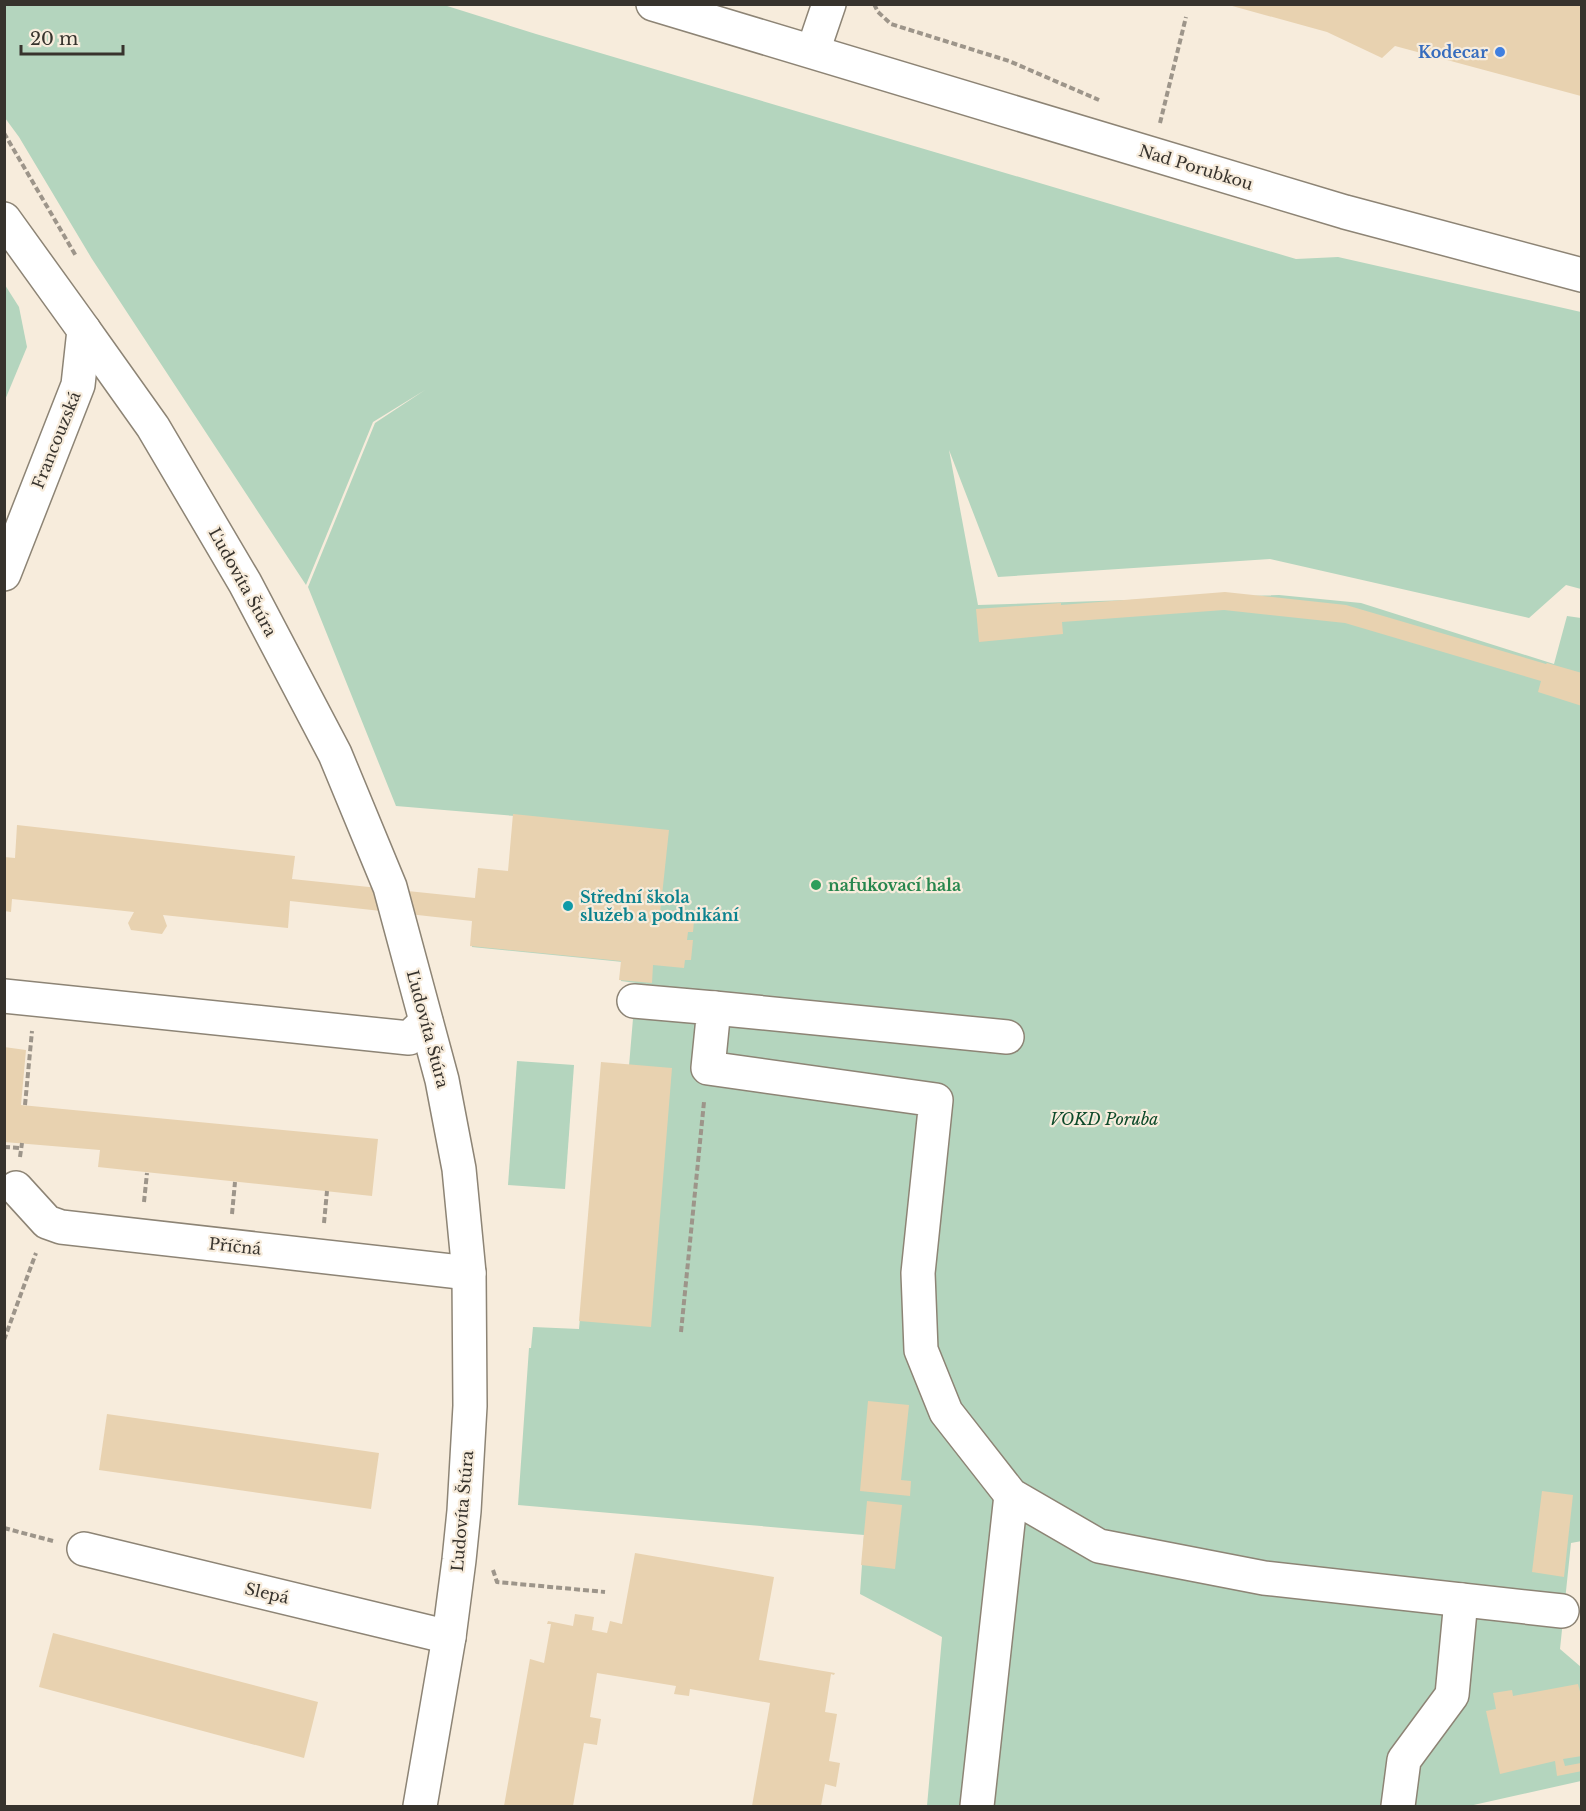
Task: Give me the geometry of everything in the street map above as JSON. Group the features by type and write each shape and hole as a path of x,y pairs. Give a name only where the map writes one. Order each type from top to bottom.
{"street":[{"name":"Nad Porubkou","path":"653,4 1345,212 1581,275"},
{"path":"813,51 829,4"},
{"path":"4,219 84,330"},
{"name":"Francouzská","path":"4,574 78,385 84,330"},
{"name":"Ľudovíta Štúra","path":"84,330 159,437 245,583 335,754 390,887 442,1080 459,1168 469,1273 470,1406 459,1560 449,1637 420,1806"},
{"path":"4,996 409,1038 426,1022"},
{"path":"634,1001 1007,1036"},
{"path":"714,1008 708,1068 936,1100 918,1273 921,1350 946,1412 1011,1494 1099,1546 1264,1578 1562,1611"},
{"path":"16,1188 47,1222"},
{"name":"Příčná","path":"47,1222 61,1227 469,1273"},
{"path":"977,1806 1011,1494"},
{"name":"Slepá","path":"84,1549 449,1637"},
{"path":"1398,1806 1404,1760 1452,1695 1461,1600"}],"path":[{"path":"1160,126 1186,17"},
{"path":"25,1105 30,1050"},
{"path":"681,1332 708,1068"},
{"path":"20,1154 21,1143"},
{"path":"4,1147 21,1148"},
{"path":"4,1340 47,1222"},
{"path":"4,1528 84,1549"},
{"path":"459,1560 490,1560 497,1582 605,1592"}],"green space":[{"name":"VOKD Poruba","path":"5,5 444,5 1296,259 1338,257 1581,312 1581,589 1566,585 1529,618 1270,559 998,577 949,450 978,605 1279,595 1361,603 1554,664 1567,616 1581,618 1582,1541 1571,1543 1560,1649 1581,1667 1581,1781 1469,1806 927,1806 942,1637 860,1594 864,1535 518,1505 529,1348 531,1348 533,1327 579,1329 603,1064 629,1066 636,983 621,981 623,962 472,947 472,921 510,872 515,816 396,806 308,587 375,423 425,390 373,422 306,585 92,259 19,137 5,118"},
{"path":"5,285 19,307 27,347 5,400"},
{"path":"517,1061 574,1065 565,1189 508,1185"}],"building":[{"name":"Kodecar","path":"1225,4 1582,4 1581,96 1395,46 1382,58 1327,32"},
{"path":"1225,592 1346,605 1582,673 1582,706 1538,692 1541,681 1345,623 1224,610 1062,622 1063,634 979,642 976,609"},
{"path":"513,814 669,830 660,914 689,916 689,920 694,921 693,932 688,932 687,940 693,940 691,960 685,960 684,968 653,965 652,983 619,980 621,961 470,946 472,921 290,901 288,928 163,915 167,926 162,934 131,930 128,923 134,912 12,899 11,912 4,911 4,857 15,858 17,825 295,856 292,879 475,898 478,868 508,871"},
{"path":"4,1047 26,1050 21,1105 378,1139 372,1196 98,1167 100,1150 4,1142"},
{"path":"601,1062 672,1068 651,1327 579,1321"},
{"path":"868,1401 909,1405 901,1480 911,1481 910,1496 860,1491"},
{"path":"107,1414 379,1453 371,1509 99,1470"},
{"path":"1542,1491 1573,1495 1564,1577 1532,1572"},
{"path":"867,1501 902,1505 895,1569 861,1565"},
{"path":"635,1553 774,1577 759,1660 835,1673 831,1674 825,1712 837,1714 829,1761 840,1763 836,1787 825,1784 821,1806 752,1806 770,1703 690,1689 689,1696 674,1694 676,1686 597,1673 590,1717 601,1719 597,1745 584,1743 573,1806 504,1806 530,1659 544,1663 551,1624 547,1624 548,1621 573,1626 575,1614 594,1617 592,1630 607,1633 610,1621 622,1624"},
{"path":"53,1633 318,1702 304,1758 39,1687"},
{"path":"1578,1684 1582,1699 1582,1756 1563,1759 1565,1766 1581,1763 1582,1771 1557,1776 1555,1761 1500,1774 1486,1711 1496,1709 1493,1693 1512,1690 1513,1696"}],"place":[{"name":"Kodecar","path":"1500,52"},
{"name":"nafukovací hala","path":"816,885"},
{"name":"Střední škola služeb a podnikání","path":"568,906"}]}
